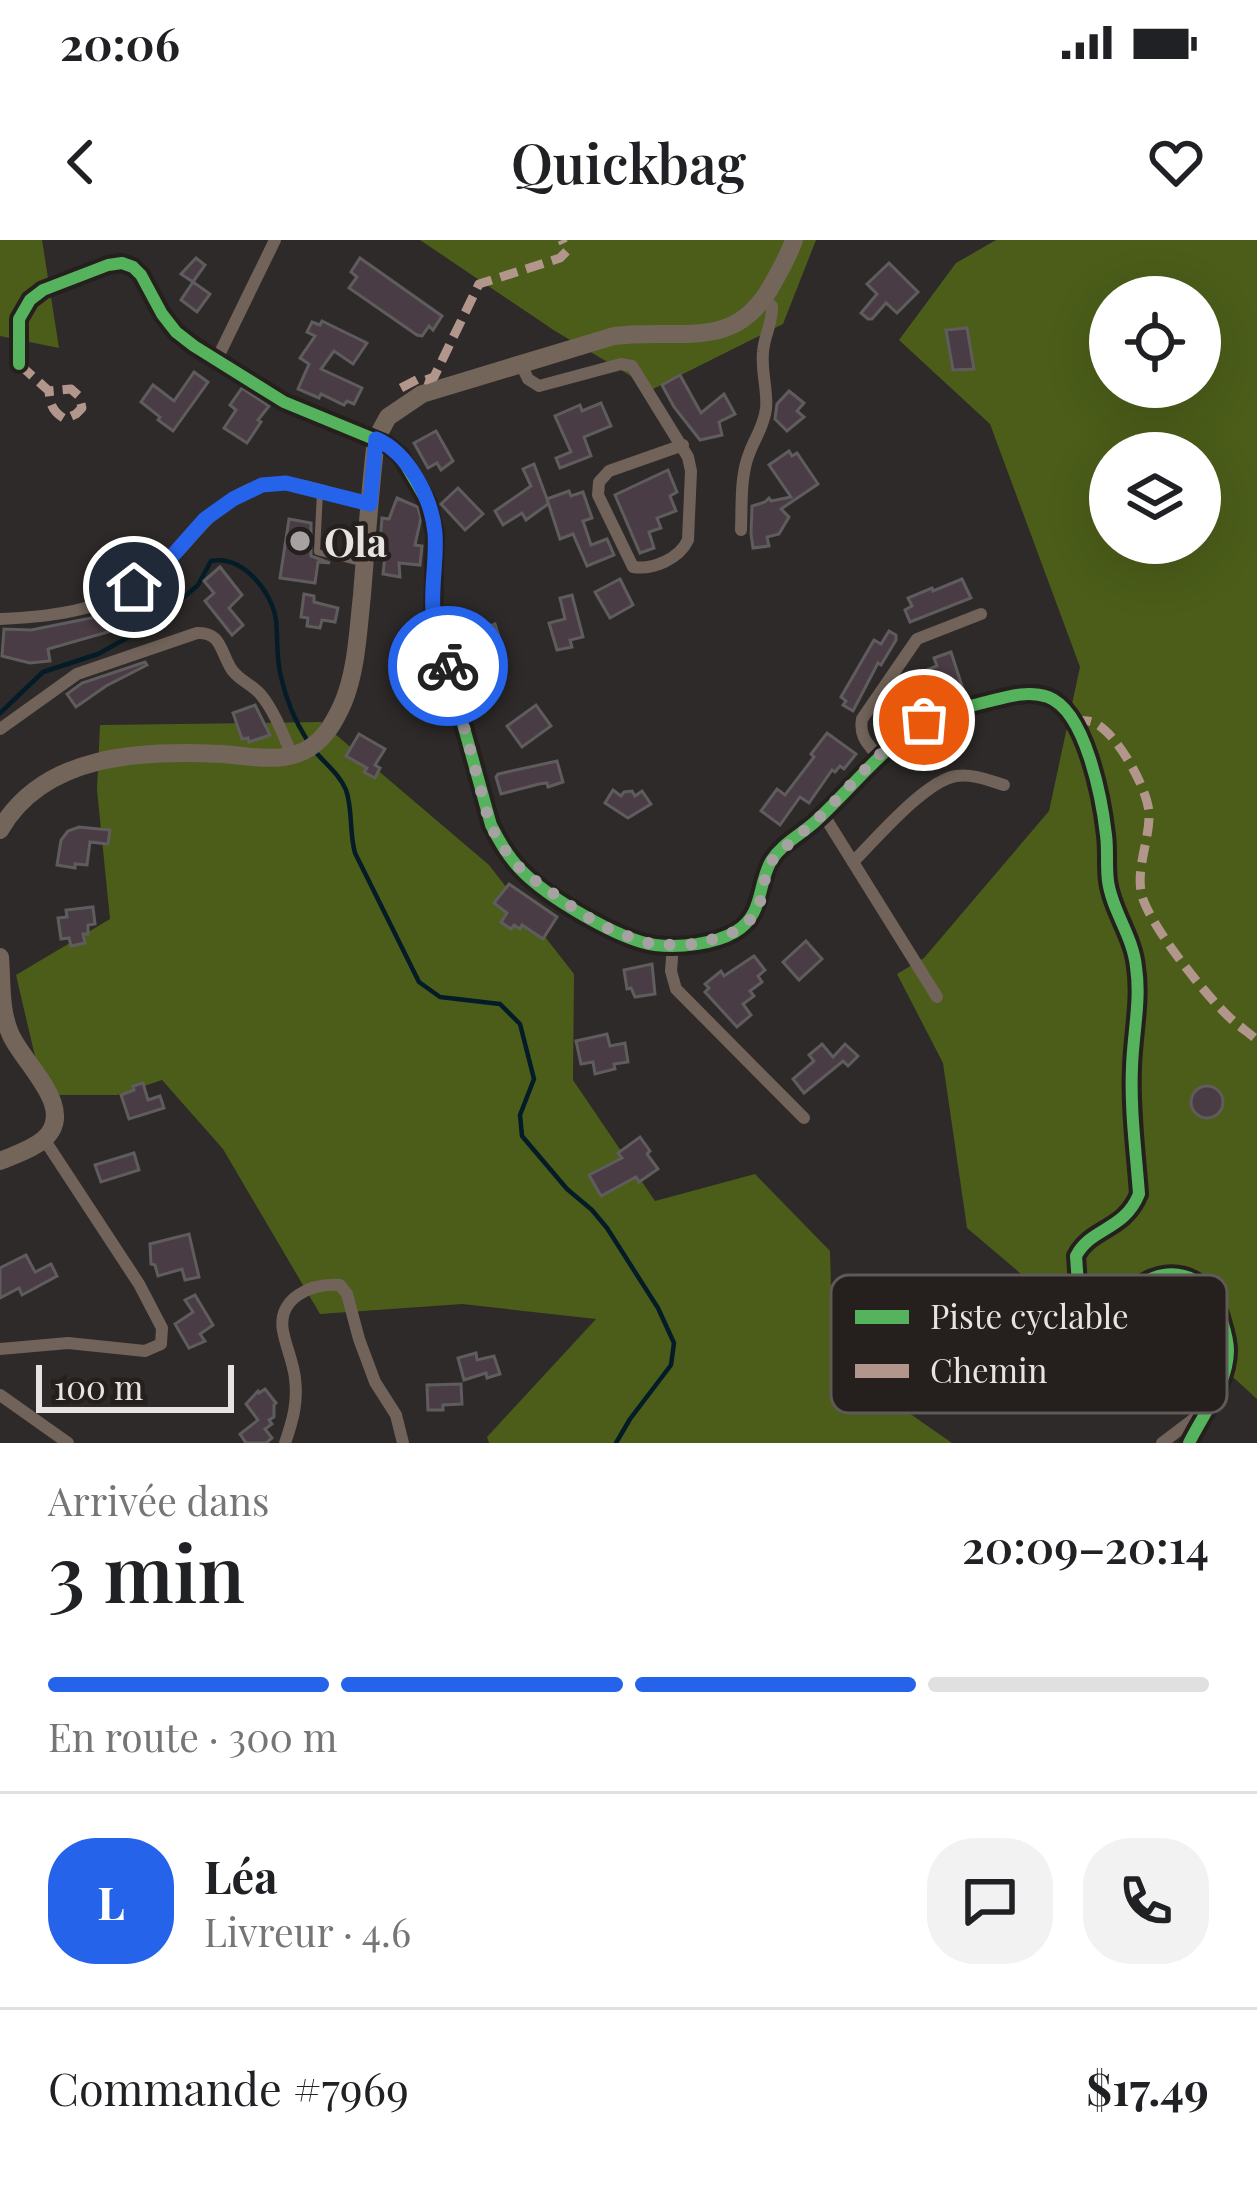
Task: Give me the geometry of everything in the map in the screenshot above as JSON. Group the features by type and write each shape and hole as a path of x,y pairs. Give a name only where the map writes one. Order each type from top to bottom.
{"main road":[{"path":"0,830 19,805 53,778 75,768 175,752 269,758 296,754 319,742 345,699 356,656 376,439 388,417 439,387 614,336 728,329 764,300 794,240"},
{"path":"0,957 7,1027 54,1102 54,1119 44,1139 0,1161"}],"street":[{"path":"217,359 274,240"},
{"path":"19,364 20,320 30,300 43,290 122,263 141,275 162,314 194,346 284,402 386,443 400,455 428,503 435,533 433,616 490,825 523,872 582,914 654,945 699,944 734,932 751,919 775,856 878,756 924,720 1023,693 1054,700 1073,720 1090,758 1107,838 1111,899 1131,944 1138,985 1131,1071 1139,1194 1122,1220 1082,1244 1076,1256 1077,1275"},
{"path":"741,530 748,455 760,434 767,403 762,366 764,339 773,316 772,306 764,300"},
{"path":"520,364 528,379 539,386 627,364 682,445 691,471 688,541 674,558 633,568 598,495 599,482 609,472 682,445"},
{"path":"0,619 45,617 96,605 134,587 158,572 205,519 262,485 286,483 370,504"},
{"path":"878,756 863,739 862,718 910,646 926,634 981,614"},
{"path":"0,729 77,674 206,632 217,638 232,670 260,694 296,754"},
{"path":"853,862 942,780 974,776 1004,785"},
{"path":"823,814 937,997"},
{"path":"673,945 671,971 676,989 804,1118"},
{"path":"0,1349 68,1342 145,1351 161,1344 163,1336 139,1284 44,1139"},
{"path":"285,1443 297,1411 283,1314 297,1294 329,1285 340,1286 346,1294 375,1382 396,1414 403,1443"},
{"path":"0,1395 68,1443"},
{"path":"1162,1443 1200,1413"},
{"path":"1189,1443 1203,1413"}],"lane":[{"path":"320,492 317,552 364,564"}],"green space":[{"path":"0,240 42,240 59,348 0,336"},
{"path":"420,240 816,240 783,324 653,389 555,331"},
{"path":"996,240 1257,240 1257,1399 1234,1378 1227,1380 1227,1275 1022,1275 967,1228 943,1063 897,974 924,958 1049,811 1080,667 990,424 899,340 956,263"},
{"path":"321,722 489,865 574,974 573,1080 655,1201 755,1174 830,1251 831,1413 909,1413 952,1443 489,1443 487,1437 596,1319 462,1304 320,1314 223,1149 162,1080 117,1095 44,1095 16,975 110,919 97,790 100,725"}],"building":[{"path":"196,258 205,265 193,282 181,274"},
{"path":"360,258 442,316 433,330 429,326 422,336 417,335 349,288 357,277 351,272"},
{"path":"889,263 918,292 897,313 886,303 868,319 861,313 877,294 867,284"},
{"path":"193,282 210,294 197,312 181,300"},
{"path":"322,321 367,343 353,364 334,351 321,369 362,388 354,404 298,389 309,364 300,358 315,336 307,332 312,322 320,325"},
{"path":"967,328 974,369 953,370 946,330"},
{"path":"194,372 208,382 173,431 141,402 153,385 174,401"},
{"path":"680,375 701,413 724,394 735,414 719,422 722,435 700,440 674,407 662,385"},
{"path":"242,388 269,406 247,443 224,428 236,410 230,405"},
{"path":"789,391 804,403 797,411 804,417 787,431 775,419 777,404"},
{"path":"601,403 611,426 584,437 591,456 560,468 556,458 571,452 555,416 580,405 582,411"},
{"path":"436,431 453,461 441,470 437,463 428,468 414,443"},
{"path":"789,451 792,456 797,453 818,484 781,509 789,517 779,534 767,537 769,546 753,548 752,506 769,498 791,497 769,465"},
{"path":"534,464 548,504 526,520 522,513 503,525 495,511 531,486 523,469"},
{"path":"668,470 677,492 670,496 676,511 657,518 661,528 649,532 654,548 640,553 615,495"},
{"path":"458,488 483,514 465,530 441,504"},
{"path":"569,491 571,496 583,492 592,518 583,521 591,545 607,539 614,555 587,566 573,534 560,539 547,499"},
{"path":"397,498 418,507 421,518 415,545 422,546 420,565 399,563 400,577 383,574 385,556 379,556 382,518 389,519"},
{"path":"289,519 311,523 311,556 330,563 318,562 315,583 280,578"},
{"path":"220,567 242,595 229,608 243,625 232,635 205,601 214,593 204,581"},
{"path":"620,579 633,605 610,618 595,592"},
{"path":"962,579 971,598 910,622 905,610 912,606 908,598"},
{"path":"304,594 338,608 335,622 322,620 320,628 307,626 308,618 301,617"},
{"path":"572,595 583,637 570,640 572,647 557,650 549,623 565,619 560,598"},
{"path":"148,599 154,616 48,649 50,661 30,663 2,656 4,629 31,630 106,615"},
{"path":"495,624 502,646 462,658 456,639"},
{"path":"889,631 896,640 853,711 843,705 846,701 841,697 874,640 881,644"},
{"path":"951,652 963,689 935,697 927,670 937,666 934,658"},
{"path":"147,665 76,707 67,694 82,683"},
{"path":"255,705 270,735 249,742 242,739 233,713"},
{"path":"536,705 551,726 522,747 507,726"},
{"path":"827,733 856,754 844,769 832,770 809,803 800,797 780,825 761,811 777,789 785,795"},
{"path":"359,734 385,749 375,765 380,768 375,778 346,756"},
{"path":"557,761 563,782 501,794 498,774"},
{"path":"613,790 621,796 642,791 651,804 628,818 605,803"},
{"path":"79,827 110,830 108,844 90,842 87,865 57,865 61,840"},
{"path":"509,884 557,917 543,939 522,925 511,929 501,922 507,913 494,903"},
{"path":"93,907 95,924 88,925 88,934 83,934 85,943 71,946 69,938 61,939 58,918 67,917 66,910"},
{"path":"806,941 822,959 799,980 783,962"},
{"path":"754,956 765,970 758,976 762,982 750,991 754,996 743,1004 751,1015 737,1027 705,992 709,988 705,984"},
{"path":"652,964 655,994 635,997 627,989 624,970"},
{"path":"607,1034 610,1046 625,1043 628,1062 595,1074 593,1062 581,1064 576,1041"},
{"path":"822,1044 833,1057 845,1044 858,1056 848,1066 843,1061 804,1093 793,1079 814,1061 809,1055"},
{"path":"143,1083 148,1100 160,1096 164,1108 129,1119 121,1095"},
{"path":"1207,1086 1218,1091 1223,1102 1218,1113 1207,1118 1196,1113 1191,1102 1196,1091"},
{"path":"640,1137 658,1169 639,1182 636,1177 601,1196 589,1175 622,1158 618,1153"},
{"path":"134,1153 139,1170 101,1182 95,1165"},
{"path":"189,1234 199,1277 185,1280 182,1269 158,1276 151,1264 150,1244"},
{"path":"26,1255 35,1272 51,1264 57,1276 22,1295 19,1288 0,1298 0,1268"},
{"path":"195,1295 213,1325 200,1334 205,1341 189,1348 175,1324 193,1312 185,1300"},
{"path":"476,1353 477,1360 494,1356 500,1374 464,1380 458,1358"},
{"path":"461,1384 462,1404 428,1410 427,1385"},
{"path":"265,1389 276,1403 269,1420 272,1424 265,1429 272,1438 266,1443 246,1443 240,1434 258,1420 246,1404"}],"waterway":[{"path":"0,713 43,672 98,654 154,623 198,585 211,561 223,561 254,577 269,598 283,685 307,740"},
{"path":"313,749 346,790 355,853 419,982 440,997 500,1004 520,1024 534,1079 520,1115 522,1136 607,1228 658,1308 674,1343 671,1365 616,1443"}],"marked path":[{"path":"401,388 434,377 479,284 560,258 567,251 562,240"},
{"path":"19,364 49,391 71,389 82,408 65,419 53,408 49,391"},
{"path":"1073,720 1101,727 1129,761 1143,790 1149,813 1140,886 1156,925 1206,992 1257,1040"}],"cycle path":[{"path":"19,364 19,319 30,300 43,290 122,263 141,275 162,314 194,346 284,402 386,444 400,455 428,503 435,534 433,616 491,825 512,860 533,881 584,916 640,941 665,946 696,944 735,932 751,917 776,854 922,723 1017,695 1040,695 1061,706 1073,720 1090,758 1106,835 1110,892 1131,945 1137,979 1132,1083 1139,1194 1125,1215 1082,1247 1076,1256 1077,1275"},
{"path":"1164,1275 1177,1275"},
{"path":"1227,1344 1227,1363"},
{"path":"1189,1443 1205,1413"}],"way so far":[{"path":"448,666 490,825 505,850 523,872 582,914 654,945 699,944 734,932 751,919 767,869 785,844 823,814 878,756 924,720"}],"place":[{"name":"Ola","path":"300,541"}],"route":[{"path":"134,587 158,572 205,519 262,485 286,483 370,504 376,439 400,455 428,503 435,533 433,616 448,666"}]}
